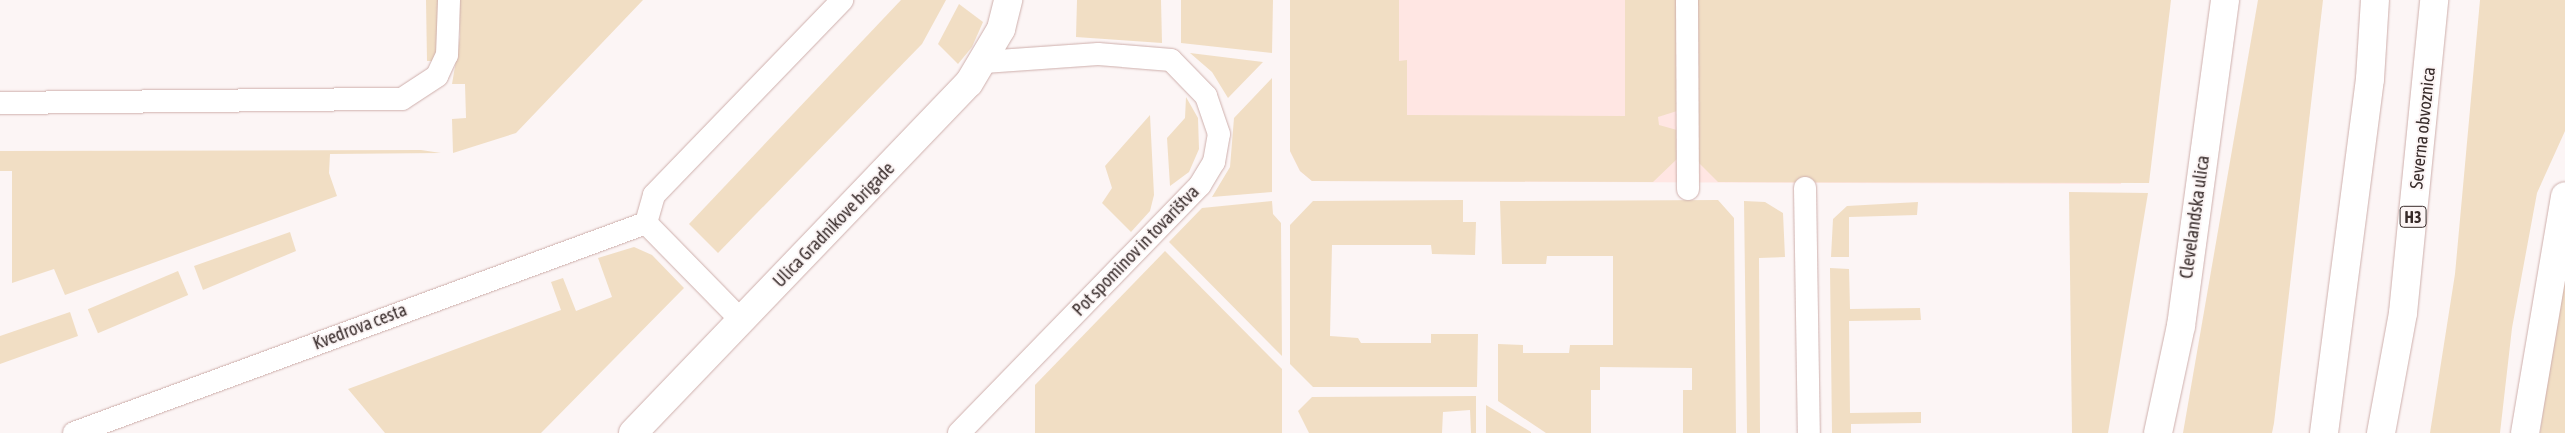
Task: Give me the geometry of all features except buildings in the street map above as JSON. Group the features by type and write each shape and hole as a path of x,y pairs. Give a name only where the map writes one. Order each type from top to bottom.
{"main road":[{"name":"Ulica Gradnikove brigade","path":"633,433 955,99 984,62 1002,29 1008,0"},
{"name":"Clevelandska ulica","path":"2158,433 2181,326 2225,0"},
{"path":"2324,433 2369,89 2375,0"},
{"name":"Severna obvoznica","path":"2381,433 2403,313 2434,0"},
{"path":"2525,433 2565,196"}],"lane":[{"path":"0,103 402,99 428,85 448,55 449,0"},
{"path":"742,321 646,223 654,195 842,0"},
{"path":"1687,0 1688,189"},
{"name":"Pot spominov in tovarištva","path":"959,433 1200,185 1214,162 1218,123 1206,96 1171,60 1098,54 984,62"},
{"path":"1805,188 1809,433"},
{"name":"Kvedrova cesta","path":"74,433 646,223"}],"shaded area":[{"path":"426,0 439,0 440,43 432,61 427,61"},
{"path":"459,0 643,0 516,133 453,153 452,119 466,118 465,84 452,84 460,37"},
{"path":"901,0 946,0 922,44 718,253 689,224"},
{"path":"1077,0 1161,0 1162,43 1076,37"},
{"path":"1181,0 1273,0 1272,53 1181,43"},
{"path":"1290,0 2142,0 2121,184 1312,181 1300,171 1290,151"},
{"path":"1290,0 1399,0 1399,61 1407,60 1407,115 1625,116 1625,0 1677,0 1677,111 1658,117 1659,125 1677,130 1677,159 1653,182 1312,181 1300,171 1290,151"},
{"path":"1696,0 2171,0 2149,183 1718,182 1696,160"},
{"path":"2258,0 2323,0 2274,423 2272,433 2183,433"},
{"path":"2480,0 2565,0 2565,131 2537,193 2512,328 2500,433 2430,433 2455,274"},
{"path":"959,4 983,22 972,47 958,64 938,44"},
{"path":"1190,53 1263,62 1228,98 1212,72"},
{"path":"1272,78 1272,192 1212,197 1230,167 1234,118"},
{"path":"1186,97 1198,118 1199,149 1189,172 1170,186 1167,138 1185,118"},
{"path":"1150,115 1154,195 1150,211 1131,232 1102,203 1112,188 1105,166"},
{"path":"421,150 441,153 330,154 329,173 337,196 65,295 54,269 12,283 12,171 0,171 0,151"},
{"path":"2069,192 2148,193 2108,433 2072,433"},
{"path":"1463,200 1463,222 1476,222 1475,255 1432,254 1431,245 1332,245 1330,336 1358,338 1361,343 1431,343 1431,334 1478,334 1477,387 1313,387 1290,364 1290,225 1313,201"},
{"path":"1718,200 1734,218 1736,433 1683,433 1683,390 1692,390 1692,368 1600,367 1600,390 1591,390 1591,433 1546,433 1498,401 1498,344 1523,345 1523,353 1569,353 1570,345 1613,345 1613,256 1547,256 1546,264 1502,264 1500,201"},
{"path":"1272,201 1273,214 1281,223 1282,356 1169,242 1202,208"},
{"path":"1744,201 1765,202 1783,213 1785,257 1759,258 1760,433 1747,433"},
{"path":"1918,202 1917,215 1849,217 1849,257 1831,257 1833,219 1847,206"},
{"path":"290,232 296,251 203,290 194,266"},
{"path":"634,247 652,255 684,288 541,433 385,433 348,389 561,310 551,282 563,278 576,311 612,297 598,258"},
{"path":"1165,251 1282,369 1282,433 1035,433 1035,385"},
{"path":"2565,263 2565,433 2540,433 2558,304"},
{"path":"1830,268 1849,269 1850,309 1920,308 1921,320 1849,321 1850,413 1921,412 1921,423 1851,424 1851,433 1832,433"},
{"path":"178,271 188,295 98,333 88,309"},
{"path":"70,312 78,336 0,364 0,336"},
{"path":"1476,396 1476,433 1471,433 1470,410 1443,412 1442,433 1309,433 1298,411 1312,397"},
{"path":"1486,405 1531,432 1531,433 1486,433"}]}
